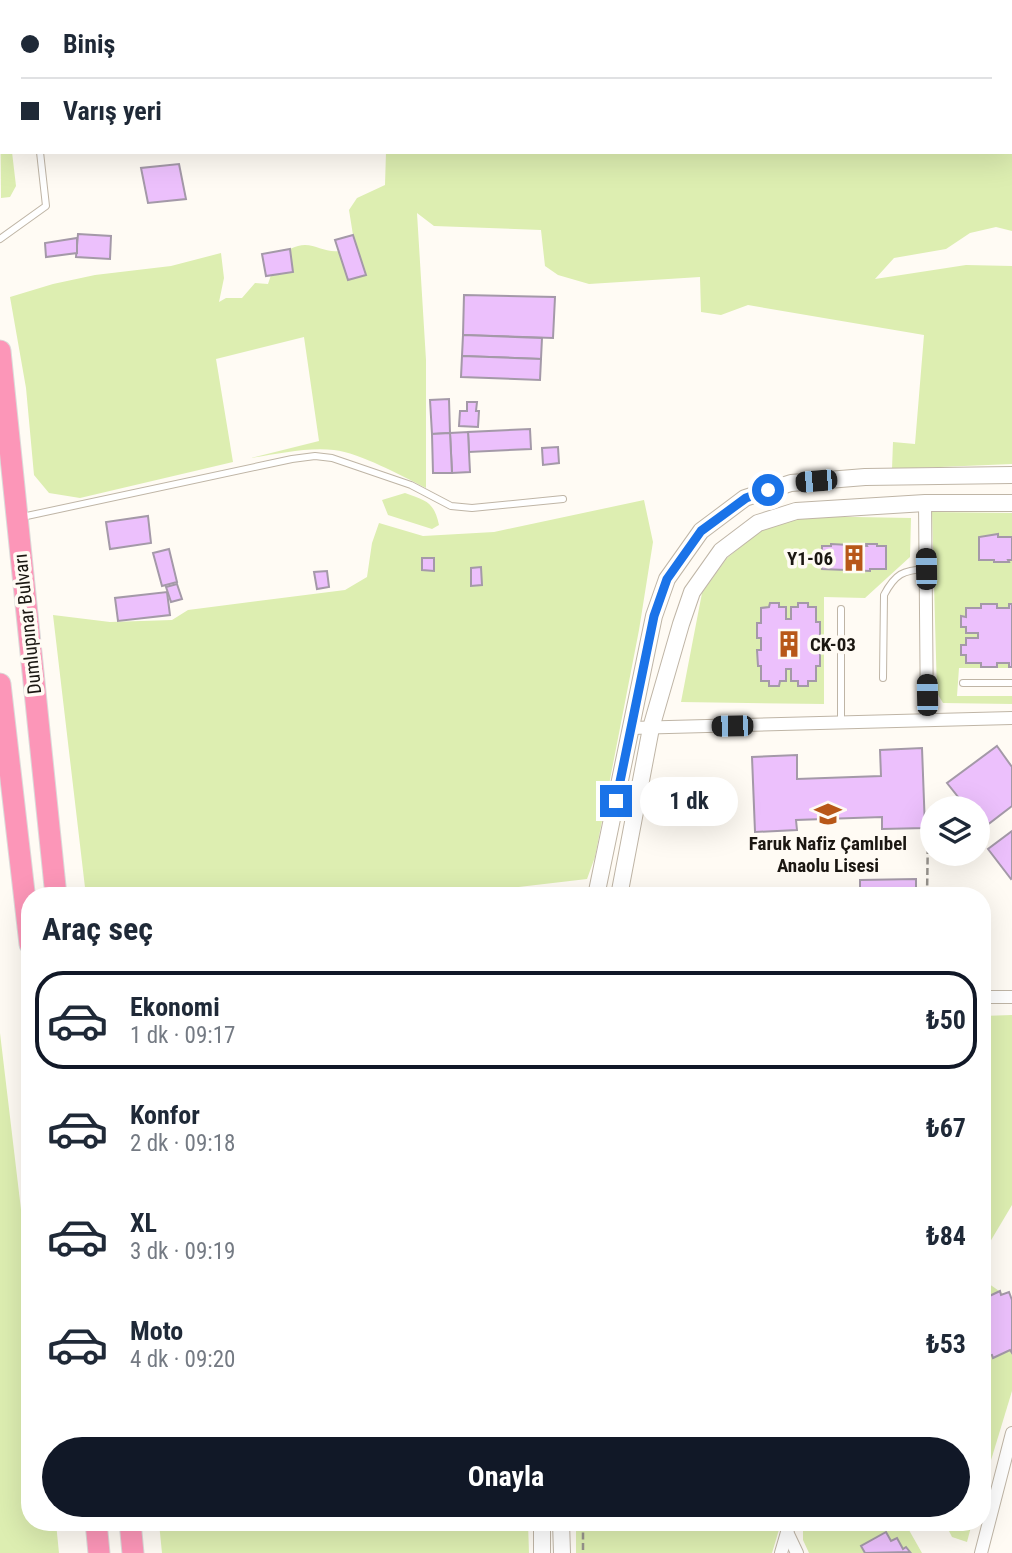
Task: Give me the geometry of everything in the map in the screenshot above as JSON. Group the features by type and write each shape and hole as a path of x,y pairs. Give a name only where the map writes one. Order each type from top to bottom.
{"highway":[{"name":"Dumlupınar Bulvarı","path":"0,351 55,887"},
{"name":"Dumlupınar Bulvarı","path":"0,684 23,887"},
{"path":"97,1531 99,1553"},
{"path":"131,1531 133,1553"}],"street":[{"path":"598,887 654,616 667,579 701,531 746,498 791,483 865,477 1012,475"},
{"path":"925,503 927,720"},
{"path":"621,887 651,728 692,592 721,551 758,523 796,510 925,503 1012,503"},
{"path":"631,728 1012,718"},
{"path":"991,997 1012,997"},
{"path":"991,1514 1012,1433"},
{"path":"542,1531 542,1553"},
{"path":"561,1531 562,1553"},
{"path":"781,1553 787,1531"},
{"path":"789,1531 797,1553"},
{"path":"981,1553 987,1531"}],"lane":[{"path":"0,239 46,206 40,154"},
{"path":"17,518 315,456 332,458 411,485 451,506 472,508 563,499"},
{"path":"883,678 884,594 890,583 907,570 926,569"},
{"path":"841,609 841,723"},
{"path":"963,683 1012,683"}],"path":[{"path":"927,866 927,887"},
{"path":"583,1531 583,1553"}],"green space":[{"path":"1,154 12,154 16,186 10,197 1,198"},
{"path":"386,154 1012,154 1012,231 996,227 970,233 946,249 894,258 875,279 966,265 1012,266 1012,464 892,469 893,442 915,444 924,335 748,305 721,315 701,312 700,277 589,284 558,275 545,266 541,230 434,226 417,213 426,360 426,488 368,460 334,450 303,450 251,458 319,441 304,337 216,359 233,462 80,498 49,493 34,475 26,388 10,297 95,275 171,266 221,253 224,278 219,302 226,298 242,298 255,283 268,284 271,275 293,272 290,249 304,245 339,251 348,280 365,275 349,210 357,198 385,185"},
{"path":"405,493 428,503 435,511 439,525 432,529 388,515 382,500"},
{"path":"644,500 653,542 639,630 595,857 587,879 519,887 85,887 53,615 110,622 172,620 188,610 345,590 367,577 372,543 379,523 423,536 494,532"},
{"path":"932,512 1012,513 1012,668 959,668 957,696 1012,696 1012,704 943,703 937,693"},
{"path":"800,516 911,518 910,557 865,598 824,597 824,704 681,702 702,593 727,558 764,528"},
{"path":"1012,1015 1012,1205 991,1240 991,1016"},
{"path":"0,1033 21,1209 21,1531 57,1531 59,1553 0,1553"},
{"path":"991,1285 1012,1300 1012,1391 991,1460"},
{"path":"160,1531 528,1531 529,1553 162,1553"},
{"path":"576,1531 779,1531 772,1553 576,1553"},
{"path":"803,1531 910,1531 922,1553 809,1553 803,1540"},
{"path":"949,1531 970,1531 967,1542 952,1537"}],"building":[{"path":"179,164 186,199 148,203 141,168"},
{"path":"78,234 111,236 110,259 76,257"},
{"path":"353,235 366,275 348,280 335,240"},
{"path":"77,238 77,253 46,257 45,243"},
{"path":"290,249 293,272 266,276 262,254"},
{"path":"464,295 555,297 553,338 463,335"},
{"path":"463,335 542,338 541,359 462,356"},
{"path":"462,356 541,359 540,380 461,377"},
{"path":"449,399 450,433 432,434 430,400"},
{"path":"467,402 477,402 478,427 459,426 460,411 467,411"},
{"path":"530,429 531,449 469,452 468,432"},
{"path":"468,432 470,472 452,473 450,433"},
{"path":"450,433 452,473 433,473 432,434"},
{"path":"558,447 559,463 543,465 542,448"},
{"path":"148,516 151,543 110,549 106,522"},
{"path":"998,534 998,537 1012,537 1012,560 979,560 979,537"},
{"name":"Y1-06","path":"822,546 886,546 886,569 822,569"},
{"path":"169,549 177,582 162,586 153,553"},
{"path":"422,558 434,558 434,571 422,570"},
{"path":"481,567 482,585 471,586 471,568"},
{"path":"327,571 329,587 317,589 314,572"},
{"path":"177,584 182,599 171,602 166,587"},
{"path":"167,592 170,615 118,621 115,598"},
{"name":"CK-03","path":"770,603 779,603 779,607 786,607 786,619 791,619 791,607 798,607 798,603 808,603 808,607 816,607 816,622 820,622 820,638 816,638 816,650 820,650 820,666 816,666 816,681 808,681 808,686 798,686 798,681 791,681 791,669 786,669 786,681 780,681 779,686 769,686 769,681 761,681 757,650 761,650 761,638 757,638 757,623 761,623 761,608 769,607"},
{"path":"981,604 997,604 997,608 1009,608 1009,604 1012,604 1012,667 1009,667 1009,663 997,663 997,667 981,667 981,663 966,663 966,655 961,655 961,645 966,645 966,638 978,638 978,633 966,633 966,627 961,627 961,616 966,617 966,608 981,608"},
{"path":"997,746 1012,767 1012,806 990,823 990,796 957,796 947,783"},
{"path":"922,748 924,796 920,796 920,828 882,829 882,817 796,820 797,830 755,832 752,757 797,755 797,779 881,776 880,750"},
{"path":"1012,831 1011,879 990,852 990,848"},
{"path":"916,879 916,887 860,887 860,880"},
{"path":"1000,1291 1001,1295 1009,1292 1012,1300 1012,1353 1010,1350 993,1358 991,1355 991,1295"},
{"path":"886,1532 891,1541 897,1538 903,1549 906,1547 910,1552 865,1553 861,1546"}],"place":[{"name":"Y1-06","path":"854,558"},
{"name":"CK-03","path":"789,644"},
{"name":"Faruk Nafiz Çamlıbel Anaolu Lisesi","path":"828,814"}],"route":[{"path":"616,801 654,616 667,579 701,531 746,498 768,490"}]}
